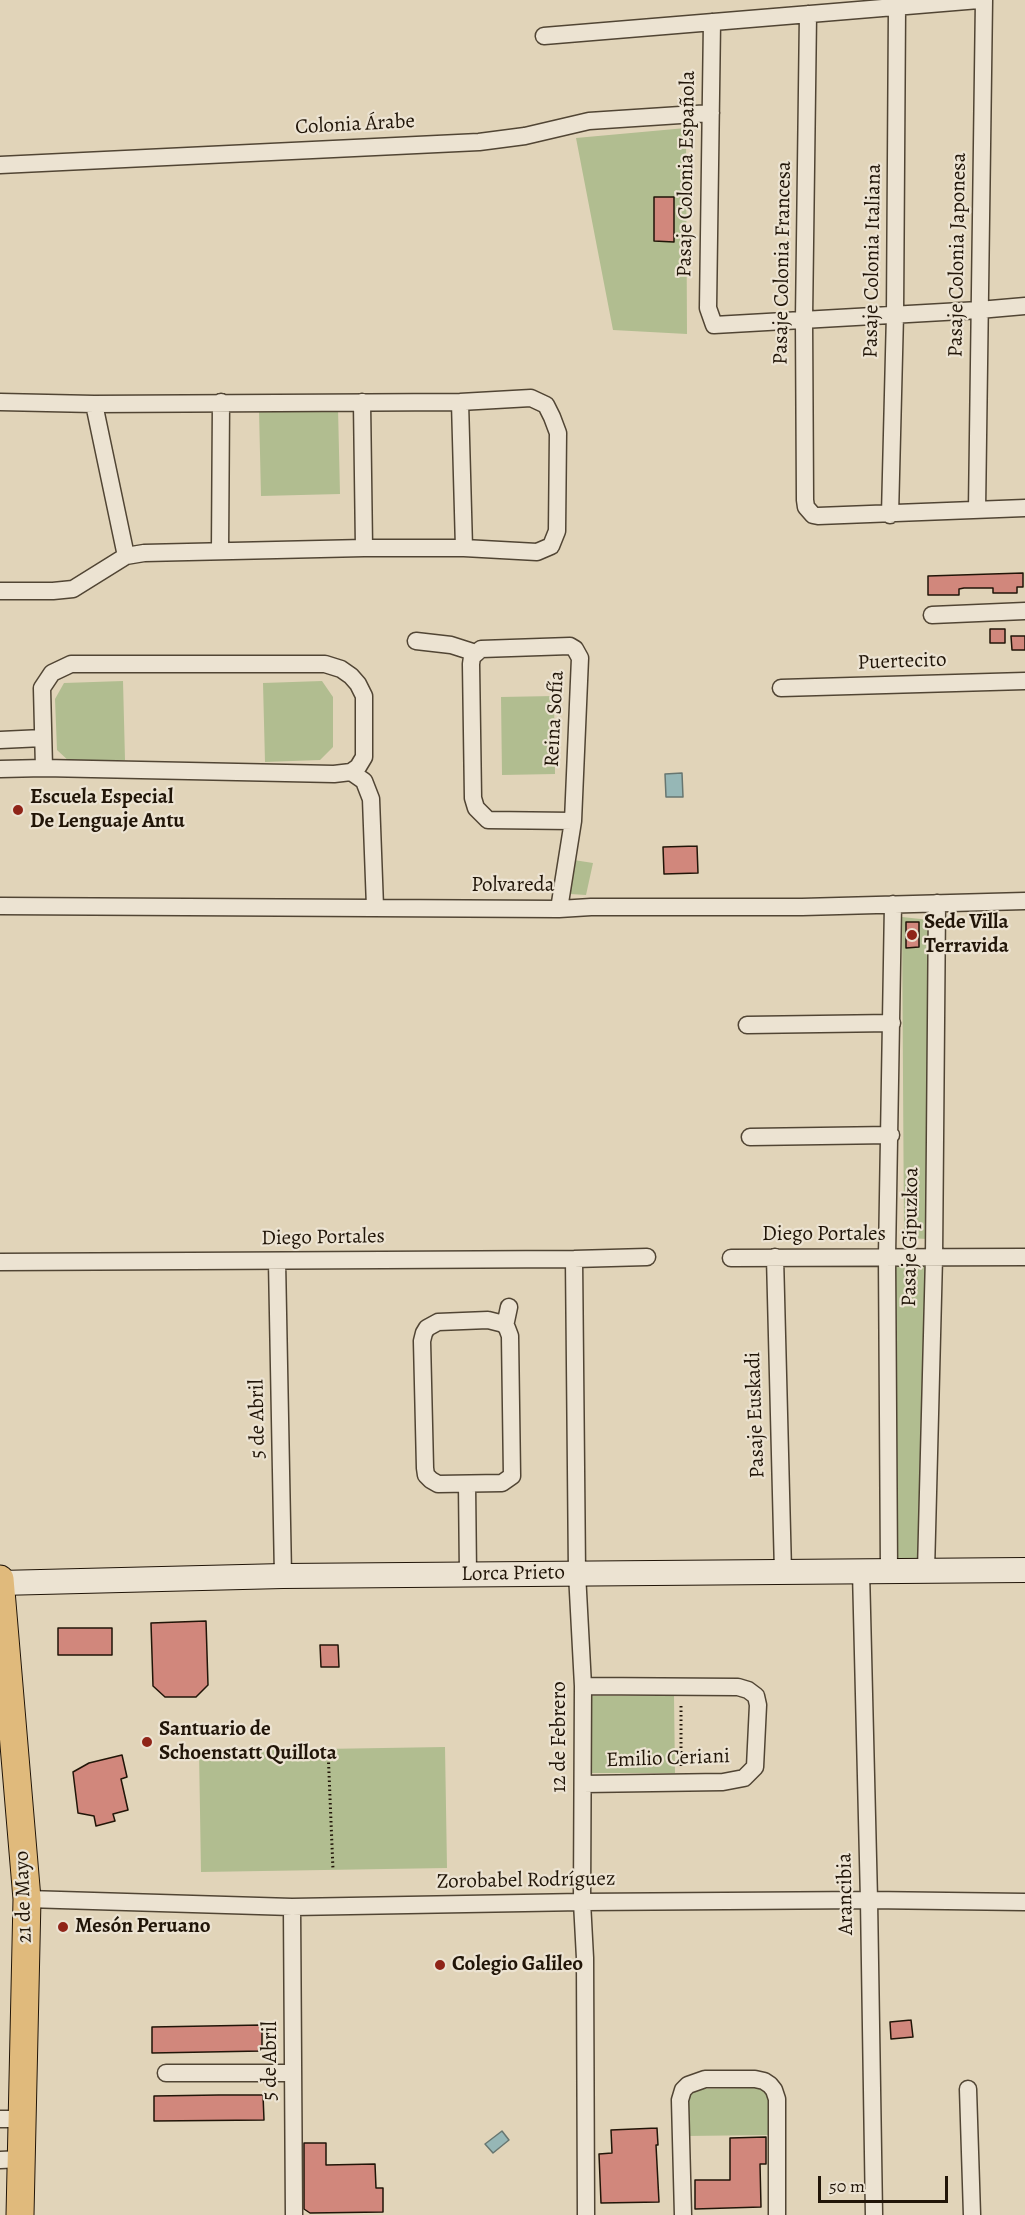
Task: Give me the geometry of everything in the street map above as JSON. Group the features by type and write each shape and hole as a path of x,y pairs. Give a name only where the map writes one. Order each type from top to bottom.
{"main road":[{"name":"Lorca Prieto","path":"0,1581 284,1576 1025,1570"},
{"name":"21 de Mayo","path":"0,1581 27,1899 11,2160 20,2215"}],"street":[{"path":"544,36 979,0"},
{"name":"Pasaje Colonia Japonesa","path":"976,510 984,0"},
{"name":"Pasaje Colonia Italiana","path":"890,515 896,314 897,8"},
{"name":"Pasaje Colonia Francesa","path":"808,14 804,500 809,512 818,516 890,515"},
{"name":"Pasaje Colonia Española","path":"712,22 708,308 714,325 804,319"},
{"name":"Colonia Árabe","path":"0,165 480,142 525,136 589,121 711,113"},
{"path":"804,319 1025,306"},
{"path":"0,402 94,404 460,402 531,398 546,405 558,433 557,531 551,546 537,552 464,548 176,551 126,556 73,589 0,591"},
{"path":"220,402 220,551"},
{"path":"362,402 364,548"},
{"path":"460,402 464,548"},
{"path":"94,404 126,556"},
{"path":"890,515 1025,508"},
{"path":"932,615 1025,611"},
{"name":"Reina Sofía","path":"416,641 451,645 476,653 488,647 570,646 578,653 581,662 573,821 559,909"},
{"path":"476,653 471,664 473,798 476,808 488,820 573,821"},
{"path":"0,769 334,774 351,772 364,758 364,696 351,676 341,669 326,664 71,664 52,673 42,688 44,768"},
{"name":"Puertecito","path":"781,688 1025,681"},
{"path":"0,740 43,738"},
{"path":"351,772 364,781 371,799 375,907"},
{"name":"Polvareda","path":"0,906 559,909 1025,901"},
{"name":"Pasaje Gipuzkoa","path":"926,1571 934,1257 937,903"},
{"name":"Pasaje Gipuzkoa","path":"889,1571 887,1256 891,1135 893,904"},
{"path":"747,1025 892,1023"},
{"path":"750,1137 891,1135"},
{"name":"Diego Portales","path":"0,1262 647,1257"},
{"name":"Pasaje Euskadi","path":"775,1257 783,1572"},
{"name":"Diego Portales","path":"731,1258 1025,1257"},
{"name":"12 de Febrero","path":"574,1259 577,1573 583,1686 582,1902 585,1969 586,2215"},
{"name":"5 de Abril","path":"277,1261 284,1576"},
{"path":"506,1326 497,1321 488,1320 438,1322 427,1328 424,1333 422,1341 426,1475 438,1484 502,1483 512,1476 510,1336 506,1326 509,1307"},
{"path":"467,1484 468,1575"},
{"name":"Arancibia","path":"861,1571 874,2215"},
{"name":"Emilio Ceriani","path":"583,1686 738,1687 756,1696 758,1705 756,1760 751,1772 744,1778 735,1781 583,1784"},
{"name":"Zorobabel Rodríguez","path":"27,1899 292,1907 869,1900 1025,1902"},
{"name":"5 de Abril","path":"292,1907 294,2215"},
{"path":"165,2073 293,2073"},
{"path":"683,2215 680,2100 683,2090 688,2085 705,2079 755,2079 770,2085 777,2099 777,2215"},
{"path":"968,2089 972,2215"}],"path":[{"path":"681,1686 681,1783"},
{"path":"328,1749 333,1870"}],"green space":[{"path":"686,128 687,334 613,330 576,138"},
{"path":"338,408 340,494 261,496 259,410"},
{"path":"123,681 125,760 70,762 57,750 55,699 64,683"},
{"path":"322,681 333,697 333,747 320,760 265,762 263,683"},
{"path":"554,696 555,774 502,775 501,697"},
{"path":"561,858 593,863 586,895 555,893"},
{"path":"902,917 930,920 928,1239 904,1238"},
{"path":"887,1256 934,1257 926,1571 889,1571"},
{"path":"589,1696 674,1696 675,1773 588,1773"},
{"path":"445,1747 447,1868 201,1872 199,1751"},
{"path":"762,2088 769,2096 769,2135 686,2136 688,2097 698,2089"}],"water":[{"path":"682,773 683,797 666,797 665,774"},
{"path":"502,2131 509,2140 493,2153 485,2144"}],"building":[{"path":"654,197 674,197 674,242 654,241"},
{"path":"1023,573 1023,587 1017,587 1017,593 993,593 993,588 964,588 959,589 959,595 928,595 928,576"},
{"path":"990,629 1005,629 1005,643 990,643"},
{"path":"1011,636 1025,636 1025,650 1012,650"},
{"path":"697,846 698,873 664,874 663,847"},
{"name":"Sede Villa Terravida","path":"906,922 919,922 919,947 906,948"},
{"path":"206,1621 208,1685 196,1697 165,1697 153,1686 151,1623"},
{"path":"58,1628 112,1628 112,1655 58,1655"},
{"path":"320,1645 338,1645 339,1667 321,1667"},
{"path":"122,1755 127,1777 121,1779 128,1810 113,1814 115,1821 96,1826 94,1816 78,1813 73,1772 89,1763"},
{"path":"911,2020 913,2037 891,2039 890,2022"},
{"path":"262,2025 262,2051 152,2053 152,2027"},
{"path":"263,2095 264,2120 154,2121 154,2096"},
{"path":"657,2128 659,2202 601,2203 599,2154 612,2153 611,2130"},
{"path":"766,2137 766,2164 760,2164 761,2207 695,2209 695,2180 730,2180 730,2138"},
{"path":"304,2143 326,2143 326,2165 375,2164 376,2188 383,2188 383,2212 310,2213 304,2209"}],"place":[{"name":"Escuela Especial De Lenguaje Antu","path":"18,810"},
{"name":"Sede Villa Terravida","path":"912,935"},
{"name":"Santuario de Schoenstatt Quillota","path":"147,1742"},
{"name":"Mesón Peruano","path":"63,1927"},
{"name":"Colegio Galileo","path":"440,1965"}]}
